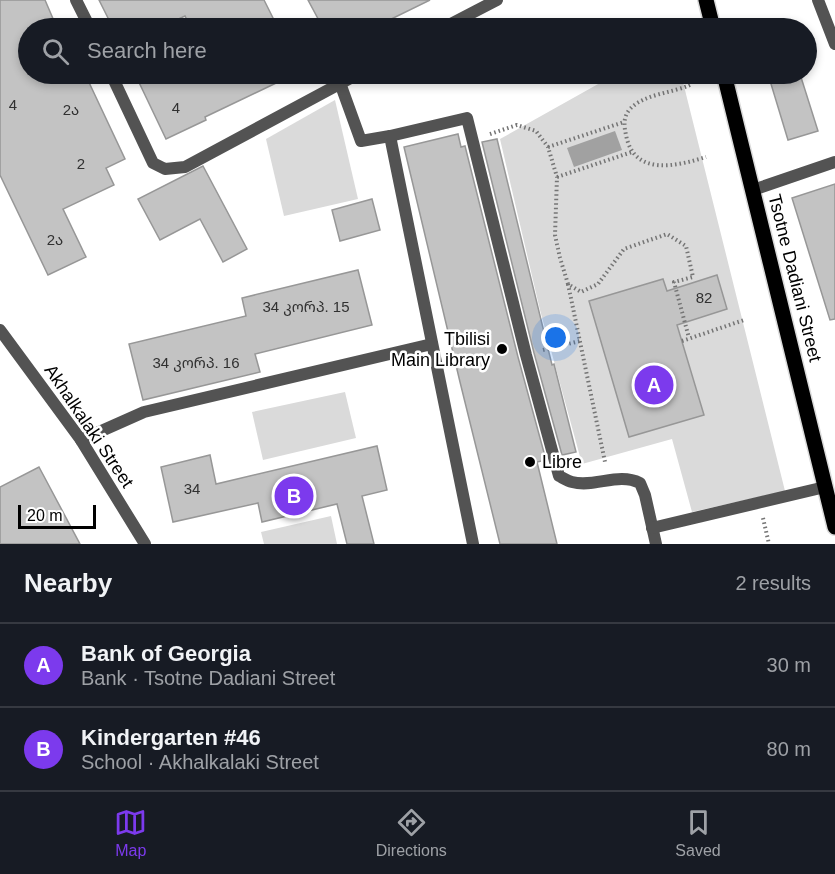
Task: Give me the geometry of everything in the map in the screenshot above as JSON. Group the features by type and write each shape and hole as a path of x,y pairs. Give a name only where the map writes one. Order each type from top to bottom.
{"main road":[{"path":"706,0 710,18"},
{"name":"Tsotne Dadiani Street","path":"726,84 835,527"}],"street":[{"path":"76,0 85,18"},
{"path":"462,18 497,0"},
{"path":"818,0 835,44"},
{"path":"116,84 153,163 165,169 185,167 338,84"},
{"path":"340,84 361,141 466,118 559,476 573,482 630,478 640,483 656,544"},
{"path":"390,136 473,544"},
{"path":"753,190 835,162"},
{"name":"Akhalkalaki Street","path":"0,330 81,440 145,544"},
{"path":"81,440 144,412 432,344"},
{"path":"652,528 825,487"}],"path":[{"path":"690,85 643,100 630,110 624,122 627,139 632,152 644,163 658,166 706,157"},
{"path":"548,147 624,122"},
{"path":"471,140 517,124 536,131 548,147 557,177 555,235 568,284 609,480"},
{"path":"557,177 632,152"},
{"path":"568,284 581,292 598,284 624,249 667,234 686,246 693,277 674,282 689,338"},
{"path":"681,340 744,320"},
{"path":"540,351 580,341"},
{"path":"759,503 769,544"}],"shaded area":[{"path":"598,84 683,84 785,491 692,512 672,439 582,464 540,310 500,139"},
{"path":"335,100 358,199 284,216 266,139"},
{"path":"615,131 622,150 574,167 567,148"},
{"path":"345,392 356,438 263,460 252,412"},
{"path":"331,516 337,544 264,544 261,532"}],"building":[{"path":"0,0 45,0 53,18 18,18 18,84 90,84 125,159 106,168 114,185 63,209 86,257 48,275 0,175"},
{"path":"99,0 264,0 273,18 186,18 185,16 181,18 108,18"},
{"path":"308,0 430,0 393,18 318,18"},
{"path":"140,84 274,84 205,117 206,120 166,139"},
{"path":"771,84 803,84 818,131 788,140"},
{"path":"458,134 461,147 465,146 546,460 537,462 557,544 500,544 460,382 404,147"},
{"path":"497,139 552,365 554,364 576,452 562,455 534,353 482,142"},
{"path":"203,166 247,249 223,262 200,219 160,240 138,199"},
{"path":"835,184 835,319 830,320 792,198"},
{"path":"372,199 380,230 340,241 332,210"},
{"path":"358,270 372,325 255,354 260,372 143,400 129,344 246,316 242,298"},
{"path":"717,275 727,309 677,325 704,415 629,437 589,301 663,279 667,291"},
{"path":"377,446 387,490 362,496 374,544 347,544 337,504 262,522 258,503 173,522 161,467 210,455 216,484"},
{"path":"39,467 80,544 0,544 0,487"}],"place":[{"name":"Tbilisi Main Library","path":"502,349"},
{"name":"Bank of Georgia","path":"654,385"},
{"name":"Libre","path":"530,462"},
{"name":"Kindergarten #46","path":"294,496"}]}
